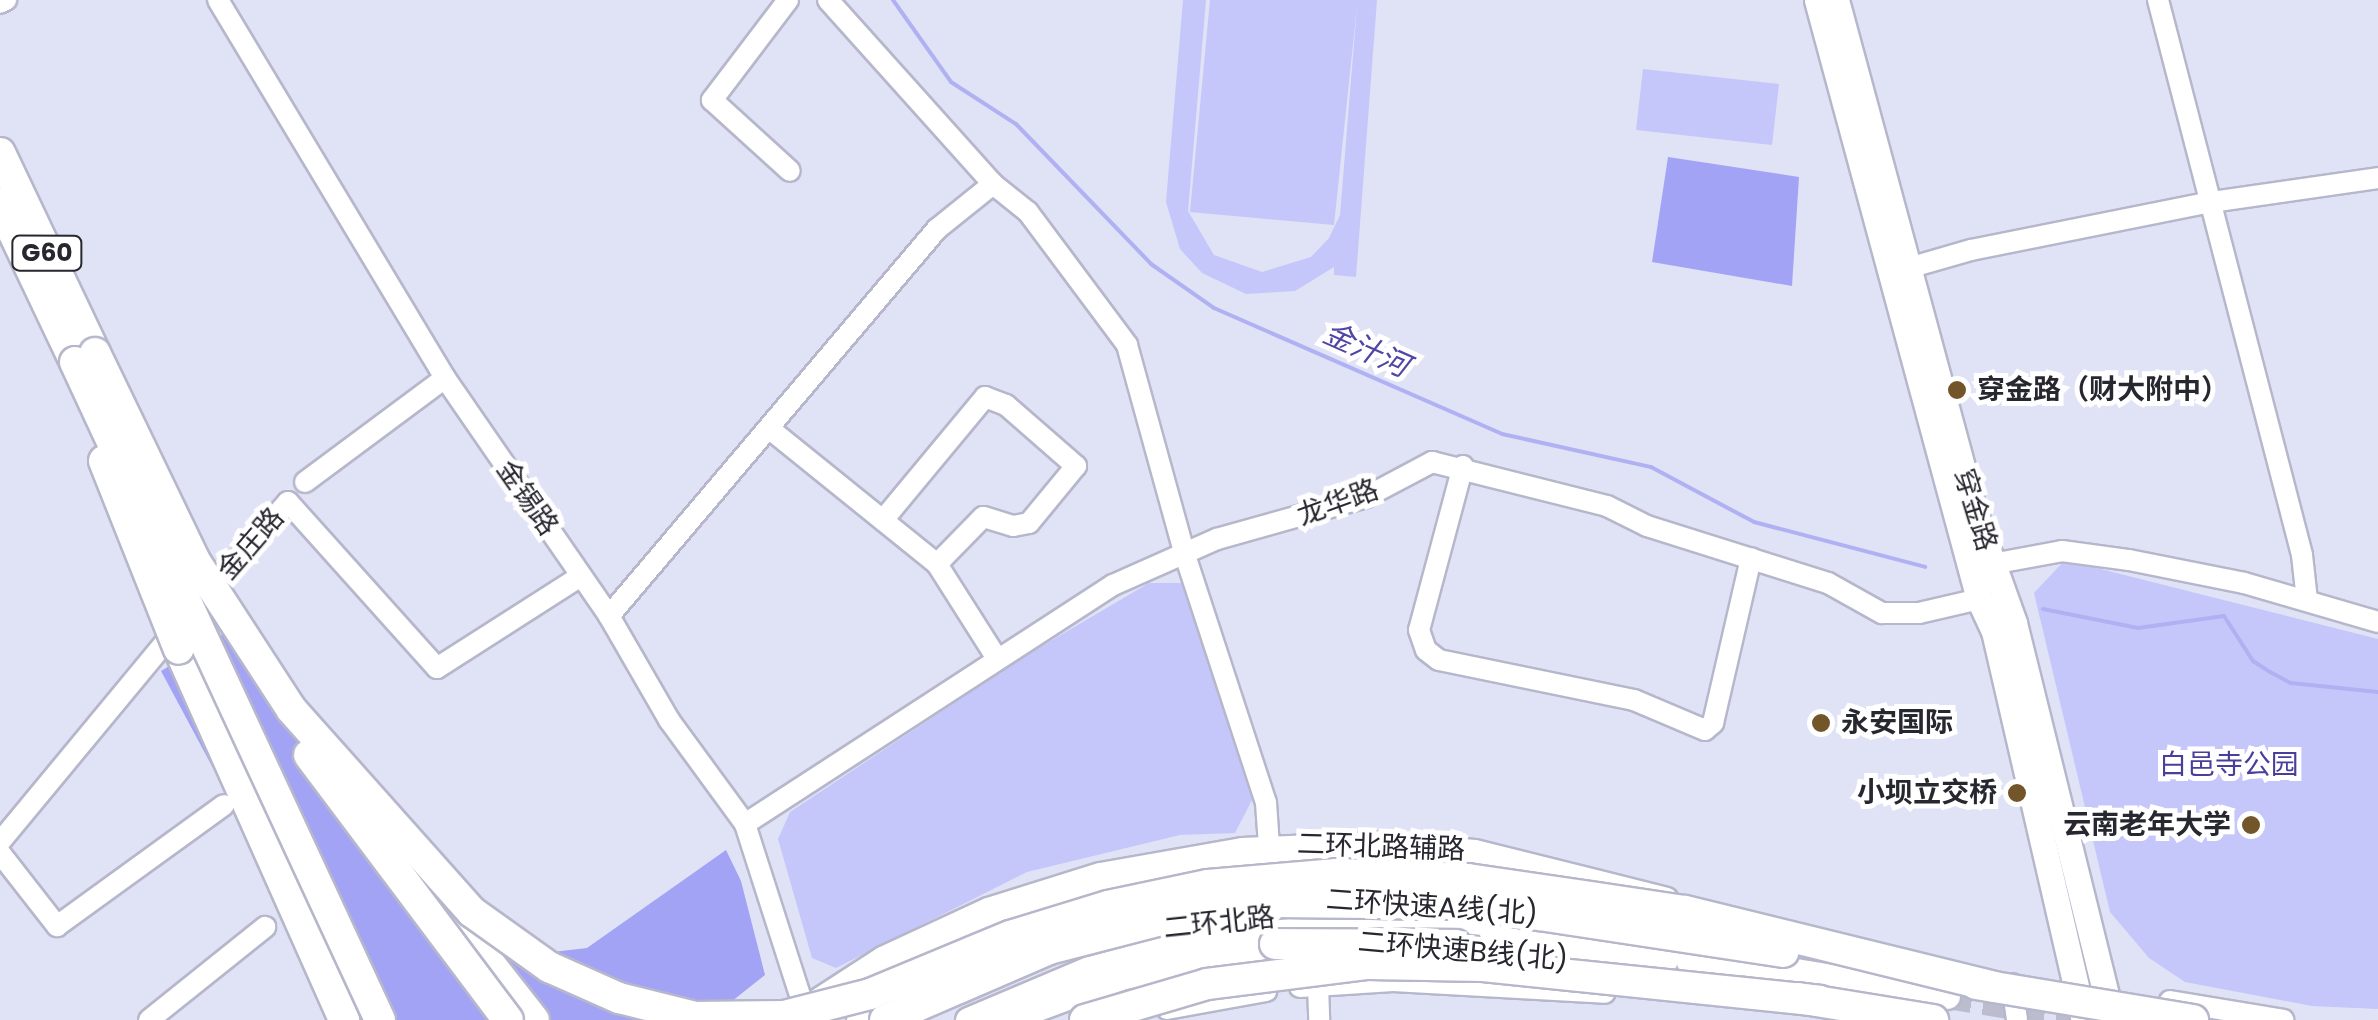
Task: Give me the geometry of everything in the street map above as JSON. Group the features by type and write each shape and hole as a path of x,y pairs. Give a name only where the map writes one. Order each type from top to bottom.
{"highway":[{"name":"G60","path":"0,153 85,358"},
{"name":"G60","path":"0,204 85,358"},
{"path":"85,358 188,547 328,782 508,1020"},
{"path":"85,358 119,510 344,1020"},
{"path":"85,358 377,1020"},
{"path":"188,547 291,709 534,1020"},
{"path":"291,709 432,873 502,936 601,992 695,1016 750,1019 819,1010 1074,916 1273,878 1468,880 1685,912"},
{"path":"801,1016 915,958 1004,920 1121,886 1206,869 1332,856 1474,862 1994,980 2192,1020"},
{"name":"二环快速A线(北)","path":"885,1020 989,970 1114,930 1244,905 1338,898 1533,912 1994,980"},
{"name":"二环快速B线(北)","path":"1000,1020 1154,966 1247,948 1338,941 1494,949 1828,1015 1942,1007"},
{"path":"1084,1020 1236,979 1386,964 1494,967 1828,1015"}],"main road":[{"name":"穿金路","path":"1817,0 1979,599 1994,631 2084,1020"},
{"name":"穿金路","path":"1836,0 1906,270 1992,564 2014,623 2112,1020"},
{"name":"二环北路","path":"859,1020 924,989 1032,953 1228,920 1432,917 1688,958 1942,1007"},
{"name":"二环北路","path":"968,1020 1135,956 1284,929 1463,930 1688,958"}],"street":[{"name":"金锡路","path":"218,0 445,378 609,616 669,720 745,824 801,1016"},
{"path":"788,0 712,100 790,171"},
{"path":"828,0 993,184 1028,212 1128,346 1184,552 1266,803 1269,846"},
{"path":"2158,0 2302,555 2307,600"},
{"path":"1906,270 1970,250 2212,202 2378,178"},
{"path":"609,616 771,430 937,229 993,184"},
{"path":"305,482 445,378"},
{"path":"883,520 985,397 1006,405 1076,466 1030,523 1013,526 983,517 937,564"},
{"path":"771,430 937,564 996,657"},
{"name":"龙华路","path":"745,824 996,657 1113,585 1184,552 1366,496 1432,462 1463,466 1607,506 1828,583 1882,613 1919,613 1979,599"},
{"path":"1463,466 1419,630 1426,650 1439,660 1634,700 1704,730 1712,723 1750,558"},
{"name":"金庄路","path":"0,842 288,502 438,668 582,576"},
{"path":"1992,564 2062,551 2307,600 2378,622"},
{"path":"0,854 57,926 224,805"},
{"name":"二环北路辅路","path":"801,1016 901,947 1014,898 1133,866 1269,846 1385,842 1515,856 1840,947 1994,980 2105,990 2284,1020"},
{"path":"150,1020 265,927"},
{"path":"1688,958 1840,947"},
{"path":"1688,958 1828,1015"},
{"path":"1994,980 2015,988 2017,1020"},
{"path":"1126,1020 1318,985 1520,987 1828,1015"},
{"path":"1318,985 1319,1020"},
{"path":"2192,1020 2222,1010"}],"green space":[{"path":"1183,0 1206,0 1188,211 1214,255 1262,272 1311,257 1329,238 1340,215 1357,6 1334,225 1190,212 1210,0 1377,0 1356,277 1334,275 1334,267 1295,291 1246,294 1202,273 1180,249 1166,202"},
{"path":"1643,69 1779,84 1772,145 1636,130"},
{"name":"白邑寺公园","path":"2065,560 2378,639 2378,1009 2312,1006 2185,982 2149,958 2110,912 2034,593"},
{"path":"1149,583 1184,583 1252,800 1235,833 1180,835 1027,872 836,968 812,958 778,839 790,812 1025,656"}],"shaded area":[{"path":"1668,157 1799,177 1792,286 1652,262"},
{"path":"238,625 479,905 544,953 587,948 726,850 741,881 765,975 722,1009 728,1020 348,1020 161,671"}],"waterway":[{"name":"金汁河","path":"893,0 951,82 1016,124 1151,264 1214,308 1502,434 1651,467 1754,522 1925,567"},
{"name":"金汁河","path":"2043,609 2138,628 2224,616 2253,661 2291,683 2378,692"}],"tunnel":[{"path":"1947,996 2096,1020"}],"place":[{"name":"穿金路（财大附中）","path":"1957,390"},
{"name":"永安国际","path":"1821,723"},
{"name":"小坝立交桥","path":"2017,793"},
{"name":"云南老年大学","path":"2251,825"}]}
